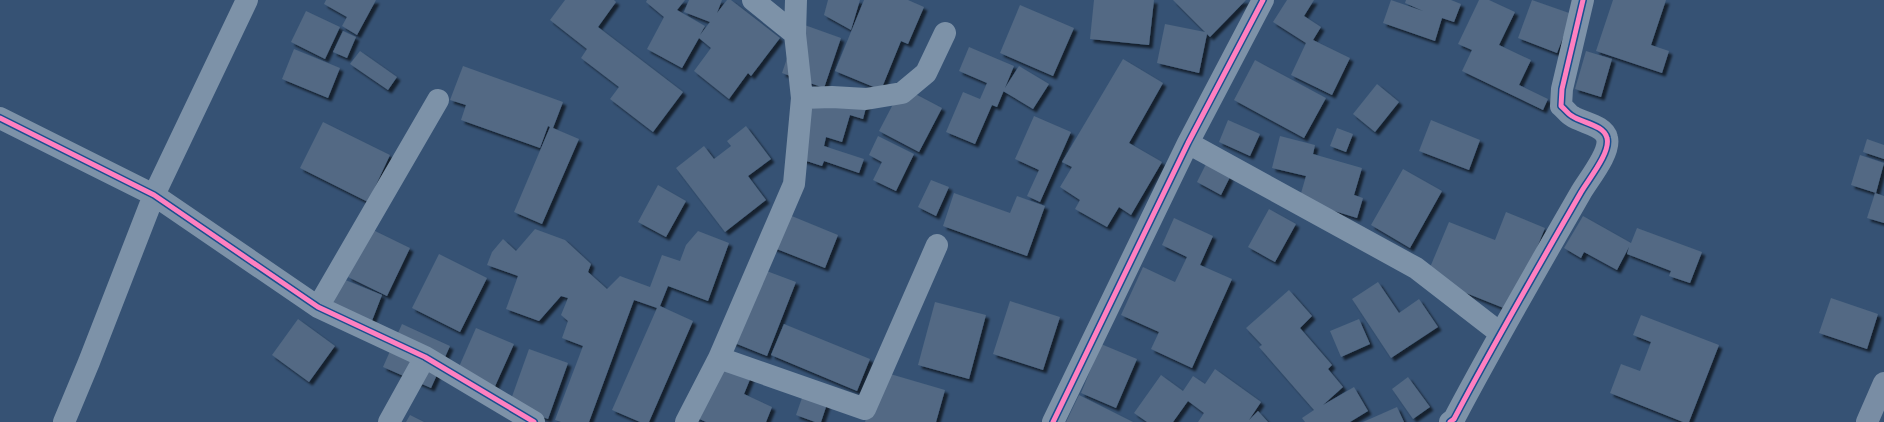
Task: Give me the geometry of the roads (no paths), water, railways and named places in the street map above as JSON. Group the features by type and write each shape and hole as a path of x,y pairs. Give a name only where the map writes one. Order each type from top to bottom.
{"main road":[{"path":"1867,422 1884,384"}],"street":[{"path":"64,422 90,362 154,195 247,0"},
{"path":"753,0 795,34"},
{"path":"686,422 719,358 794,184 802,98 795,34 796,0"},
{"path":"1053,422 1188,143 1263,0"},
{"path":"1450,422 1454,419 1500,333 1602,158 1608,145 1607,137 1603,130 1571,116 1561,106 1562,89 1583,0"},
{"path":"802,98 866,98 902,93 926,73 945,33"},
{"path":"318,307 438,100"},
{"path":"1,121 154,195 318,307 424,357 534,422"},
{"path":"1188,143 1416,268 1500,333"},
{"path":"719,358 863,416 937,245"},
{"path":"389,422 424,357"}]}
